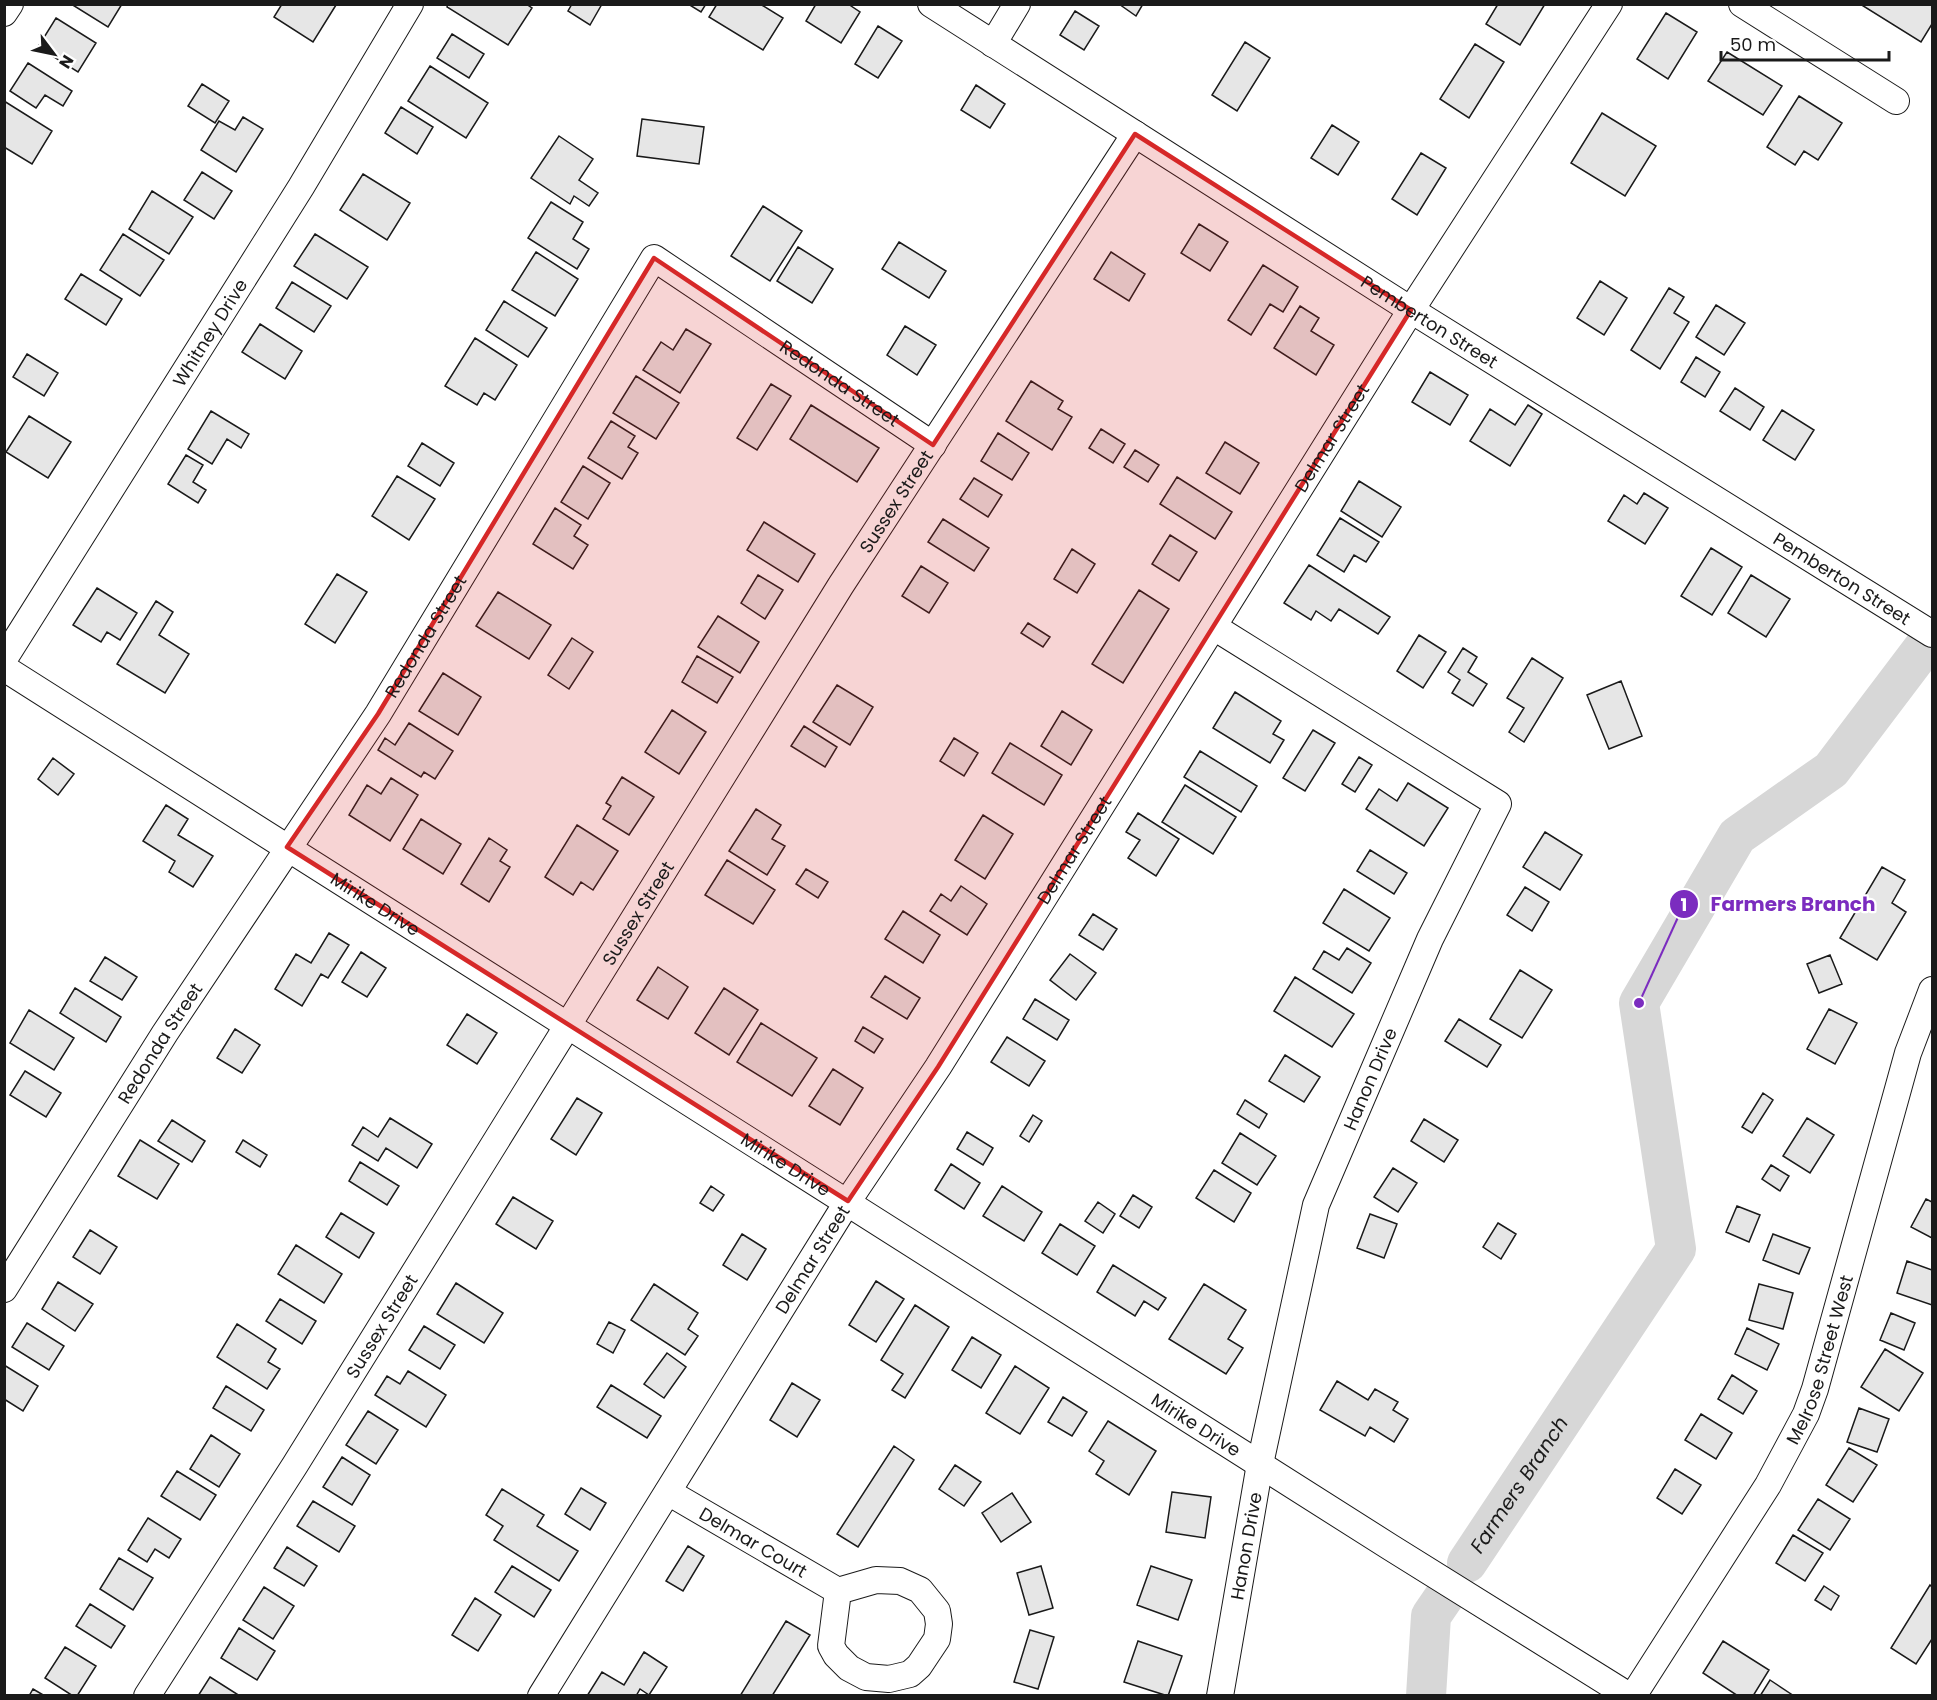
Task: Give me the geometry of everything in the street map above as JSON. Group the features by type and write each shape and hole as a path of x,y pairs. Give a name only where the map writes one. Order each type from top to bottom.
{"street":[{"path":"4,13 10,4"},
{"name":"Whitney Drive","path":"4,659 301,187 410,4"},
{"name":"Pemberton Street","path":"931,4 1411,309 1932,634"},
{"path":"993,44 1017,4"},
{"name":"Delmar Street","path":"541,1695 848,1201 938,1067 1411,309 1610,4"},
{"path":"1742,4 1896,101"},
{"name":"Sussex Street","path":"147,1695 301,1455 835,595 1135,134"},
{"name":"Redonda Street","path":"4,1289 165,1033 287,847 378,714 654,258 933,445"},
{"name":"Hanon Drive","path":"1214,627 1497,804 1430,939 1316,1205 1260,1464 1220,1695"},
{"name":"Mirike Drive","path":"4,668 1260,1464 1631,1695"},
{"name":"Melrose Street West","path":"1631,1695 1768,1485 1806,1414 1815,1389 1908,1053 1932,990"},
{"name":"Delmar Court","path":"668,1492 838,1591"},
{"path":"876,1580 900,1581 920,1590 937,1611 939,1624 937,1639 919,1666 910,1674 888,1679 866,1677 849,1668 836,1655 831,1646 838,1591 876,1580"}],"highlighted area":[{"path":"1135,134 1411,310 938,1067 848,1201 287,847 378,714 654,258 933,445"}],"building":[{"path":"71,4 122,4 108,27"},
{"path":"282,4 336,5 313,42 274,17"},
{"path":"448,4 526,4 532,8 508,45 447,7"},
{"path":"572,4 602,4 590,25 568,11"},
{"path":"688,4 706,4 701,12"},
{"path":"717,4 760,4 783,18 763,50 709,17"},
{"path":"816,4 848,4 860,12 841,43 806,21"},
{"path":"1119,4 1143,4 1136,16"},
{"path":"1498,4 1545,4 1520,45 1486,24"},
{"path":"1860,4 1932,4 1932,24 1921,42"},
{"path":"1075,11 1099,26 1084,50 1060,35"},
{"path":"1666,13 1697,32 1668,79 1637,59"},
{"path":"56,18 96,43 78,72 38,47"},
{"path":"878,26 902,41 878,78 855,64"},
{"path":"452,34 484,54 469,78 437,58"},
{"path":"1245,42 1270,58 1237,111 1212,95"},
{"path":"1475,44 1504,62 1469,118 1440,99"},
{"path":"1727,52 1782,86 1763,115 1708,81"},
{"path":"28,63 72,91 63,106 45,95 36,108 10,91"},
{"path":"430,66 488,103 466,138 408,101"},
{"path":"202,84 229,101 215,123 188,106"},
{"path":"976,85 1005,104 990,128 961,110"},
{"path":"1799,96 1842,123 1818,160 1804,151 1795,165 1767,147"},
{"path":"4,101 52,131 32,164 4,147"},
{"path":"401,107 433,127 417,154 385,133"},
{"path":"1602,113 1656,146 1625,196 1571,163"},
{"path":"243,117 263,129 236,172 201,150 219,121 235,130"},
{"path":"642,119 704,127 699,164 637,156"},
{"path":"1332,125 1359,142 1338,175 1311,158"},
{"path":"559,136 593,159 579,180 598,193 589,206 574,196 570,204 531,178"},
{"path":"1421,153 1446,168 1417,215 1392,199"},
{"path":"202,172 232,191 214,219 184,200"},
{"path":"363,174 410,203 387,240 340,210"},
{"path":"152,191 193,217 169,254 129,229"},
{"path":"551,202 583,222 573,239 589,249 577,269 528,238"},
{"path":"763,206 802,231 770,281 731,256"},
{"path":"1199,224 1228,242 1210,271 1181,253"},
{"path":"123,234 164,260 140,296 100,270"},
{"path":"315,234 368,267 347,299 294,266"},
{"path":"899,242 946,271 929,298 882,269"},
{"path":"798,247 833,269 812,303 777,281"},
{"path":"536,252 578,279 555,316 512,290"},
{"path":"1111,252 1145,274 1129,301 1094,279"},
{"path":"1263,265 1298,287 1283,312 1270,304 1251,335 1228,320"},
{"path":"81,274 122,299 106,325 65,299"},
{"path":"1600,281 1627,298 1604,335 1577,318"},
{"path":"292,282 331,306 314,332 276,308"},
{"path":"1669,288 1684,297 1674,313 1689,322 1660,369 1631,350"},
{"path":"504,301 547,328 528,357 486,330"},
{"path":"1716,305 1745,323 1724,355 1696,337"},
{"path":"1300,306 1319,318 1311,331 1334,345 1316,375 1274,348"},
{"path":"260,324 302,351 285,379 242,352"},
{"path":"905,326 936,345 917,375 887,355"},
{"path":"686,329 711,344 680,393 643,370 661,342 673,350"},
{"path":"475,338 517,365 495,400 484,393 477,405 445,386"},
{"path":"27,354 58,373 44,396 13,377"},
{"path":"1696,357 1720,372 1705,397 1681,382"},
{"path":"1430,372 1468,395 1450,425 1412,402"},
{"path":"636,376 679,403 656,439 613,413"},
{"path":"1031,381 1063,401 1058,409 1072,417 1052,450 1006,421"},
{"path":"771,384 791,396 757,450 737,438"},
{"path":"1735,388 1764,407 1750,430 1720,411"},
{"path":"811,405 879,448 857,482 790,439"},
{"path":"1528,405 1542,414 1510,466 1470,441 1490,409 1515,425"},
{"path":"1782,410 1814,430 1795,460 1763,440"},
{"path":"211,411 249,434 241,448 227,439 212,464 188,449"},
{"path":"29,416 71,442 48,478 6,452"},
{"path":"611,421 635,436 628,447 638,453 622,479 588,458"},
{"path":"1101,429 1125,444 1113,463 1089,448"},
{"path":"998,433 1029,453 1012,480 981,461"},
{"path":"1225,442 1259,463 1240,494 1206,473"},
{"path":"422,443 454,463 440,486 408,466"},
{"path":"1135,450 1159,465 1148,482 1124,467"},
{"path":"186,455 203,465 193,482 206,490 198,503 168,484"},
{"path":"583,466 610,483 588,519 561,502"},
{"path":"397,476 435,499 409,540 372,516"},
{"path":"1177,477 1232,512 1215,539 1160,504"},
{"path":"974,478 1002,495 988,517 960,499"},
{"path":"1359,481 1401,507 1382,537 1341,511"},
{"path":"1644,493 1668,508 1645,544 1608,521 1624,495 1637,504"},
{"path":"555,508 581,525 574,536 588,545 573,569 533,544"},
{"path":"1340,518 1379,542 1366,562 1354,555 1344,572 1317,555"},
{"path":"943,519 989,548 974,571 928,542"},
{"path":"764,522 815,554 798,582 747,550"},
{"path":"1170,535 1197,552 1179,581 1152,564"},
{"path":"1711,548 1742,567 1712,615 1681,596"},
{"path":"1072,549 1095,564 1077,593 1054,579"},
{"path":"1309,565 1390,617 1378,634 1339,609 1331,621 1316,611 1311,620 1284,603"},
{"path":"921,566 948,583 929,613 902,596"},
{"path":"337,574 367,592 335,643 305,624"},
{"path":"758,575 783,590 765,619 741,603"},
{"path":"1751,575 1790,599 1766,637 1728,613"},
{"path":"97,588 137,613 120,640 107,632 101,642 73,625"},
{"path":"1139,590 1169,609 1123,683 1092,664"},
{"path":"498,592 551,625 529,659 476,626"},
{"path":"156,601 173,612 159,635 189,654 165,693 117,664"},
{"path":"718,616 759,642 740,673 698,647"},
{"path":"1028,623 1050,637 1043,647 1021,633"},
{"path":"1419,635 1446,652 1423,688 1397,671"},
{"path":"572,638 593,652 569,689 548,675"},
{"path":"1463,648 1477,657 1468,672 1487,684 1473,706 1452,693 1460,680 1448,672"},
{"path":"697,656 733,677 717,703 682,682"},
{"path":"1532,658 1563,678 1524,742 1509,732 1524,708 1507,698"},
{"path":"443,673 481,697 458,735 419,711"},
{"path":"1621,681 1642,736 1609,749 1587,695"},
{"path":"837,685 873,707 850,745 813,722"},
{"path":"1235,692 1281,721 1273,734 1284,740 1270,763 1213,728"},
{"path":"672,710 706,732 679,774 645,752"},
{"path":"1062,711 1092,730 1071,765 1041,746"},
{"path":"409,723 453,751 435,779 424,772 421,777 378,750 385,738 395,745"},
{"path":"804,726 837,747 825,767 791,746"},
{"path":"1313,730 1335,743 1305,791 1283,778"},
{"path":"954,738 978,753 964,776 940,761"},
{"path":"1010,743 1062,775 1044,805 992,773"},
{"path":"1200,751 1257,786 1241,812 1184,777"},
{"path":"1359,757 1372,765 1355,792 1342,784"},
{"path":"53,758 74,774 58,795 38,779"},
{"path":"622,777 654,797 629,835 603,819 611,806 606,803"},
{"path":"391,778 418,795 390,841 349,815 367,785 381,794"},
{"path":"1408,783 1448,808 1424,846 1366,809 1379,789 1397,801"},
{"path":"1185,785 1236,817 1213,854 1162,822"},
{"path":"166,805 188,819 178,835 213,856 193,887 169,872 175,861 143,841"},
{"path":"756,809 781,825 772,839 785,846 767,875 729,851"},
{"path":"1138,813 1179,839 1156,876 1128,858 1140,840 1126,832"},
{"path":"983,815 1013,834 985,879 955,860"},
{"path":"421,819 461,844 443,874 403,849"},
{"path":"577,825 618,851 593,890 581,882 573,895 545,877"},
{"path":"1545,832 1582,855 1560,890 1523,867"},
{"path":"489,838 507,850 500,861 510,867 489,902 461,884"},
{"path":"1370,850 1407,873 1394,894 1357,871"},
{"path":"727,860 775,890 753,924 705,895"},
{"path":"1882,867 1905,880 1892,903 1906,912 1877,960 1840,938"},
{"path":"806,869 828,882 818,898 796,884"},
{"path":"961,886 987,904 967,935 930,911 941,894 951,901"},
{"path":"1525,887 1549,902 1532,931 1507,915"},
{"path":"1344,889 1390,918 1369,951 1323,923"},
{"path":"903,911 940,935 923,963 885,939"},
{"path":"1093,914 1117,929 1103,950 1079,935"},
{"path":"329,933 349,945 328,978 321,974 302,1006 275,989 296,954 311,963"},
{"path":"1347,948 1371,963 1352,993 1313,969 1324,951 1339,960"},
{"path":"361,952 386,968 367,997 342,982"},
{"path":"1070,954 1096,973 1076,1000 1050,980"},
{"path":"1830,955 1842,984 1819,993 1807,964"},
{"path":"105,957 137,977 122,1000 90,981"},
{"path":"658,967 688,987 668,1019 637,1000"},
{"path":"1520,970 1552,990 1522,1038 1490,1019"},
{"path":"885,976 920,998 907,1019 871,997"},
{"path":"1295,977 1354,1014 1332,1047 1274,1011"},
{"path":"75,988 121,1017 106,1042 60,1013"},
{"path":"724,988 758,1010 729,1055 695,1033"},
{"path":"1035,999 1069,1020 1057,1040 1023,1019"},
{"path":"1829,1009 1857,1023 1835,1064 1807,1049"},
{"path":"29,1010 74,1038 54,1070 10,1043"},
{"path":"467,1014 497,1033 477,1064 447,1045"},
{"path":"1459,1019 1501,1045 1487,1067 1445,1041"},
{"path":"761,1023 817,1058 792,1096 737,1062"},
{"path":"863,1027 883,1039 874,1053 855,1041"},
{"path":"235,1029 260,1045 242,1073 217,1058"},
{"path":"1007,1037 1045,1061 1029,1086 991,1062"},
{"path":"1285,1055 1320,1077 1304,1102 1269,1081"},
{"path":"833,1069 863,1088 840,1125 809,1106"},
{"path":"25,1071 61,1093 46,1117 10,1095"},
{"path":"1763,1093 1773,1100 1752,1133 1742,1127"},
{"path":"577,1098 602,1113 576,1155 551,1139"},
{"path":"1245,1100 1267,1114 1259,1128 1237,1114"},
{"path":"1033,1115 1042,1121 1029,1142 1020,1136"},
{"path":"390,1118 432,1144 417,1168 386,1148 378,1161 352,1145 363,1127 378,1137"},
{"path":"1807,1118 1834,1135 1810,1173 1783,1156"},
{"path":"1424,1119 1458,1140 1444,1162 1411,1141"},
{"path":"172,1120 205,1141 192,1162 158,1141"},
{"path":"967,1132 993,1148 983,1165 957,1149"},
{"path":"1240,1133 1276,1156 1257,1185 1222,1163"},
{"path":"140,1140 179,1164 157,1199 118,1176"},
{"path":"243,1140 267,1155 260,1167 236,1152"},
{"path":"360,1162 399,1186 387,1205 349,1181"},
{"path":"951,1164 980,1183 964,1209 935,1190"},
{"path":"1771,1165 1789,1176 1780,1191 1762,1179"},
{"path":"1393,1168 1417,1183 1398,1212 1374,1197"},
{"path":"1214,1170 1251,1193 1234,1222 1196,1198"},
{"path":"711,1186 724,1195 713,1211 700,1203"},
{"path":"1002,1186 1042,1212 1024,1241 983,1216"},
{"path":"1133,1195 1152,1207 1139,1228 1120,1216"},
{"path":"513,1197 553,1221 536,1249 496,1224"},
{"path":"1926,1199 1932,1202 1932,1238 1911,1227"},
{"path":"1098,1202 1115,1214 1103,1233 1085,1221"},
{"path":"1737,1206 1760,1215 1749,1242 1726,1232"},
{"path":"341,1213 374,1233 359,1258 326,1237"},
{"path":"1370,1214 1397,1224 1384,1258 1357,1248"},
{"path":"1498,1223 1516,1234 1501,1259 1483,1247"},
{"path":"1060,1224 1095,1246 1077,1275 1042,1253"},
{"path":"90,1230 117,1247 100,1274 73,1257"},
{"path":"742,1234 766,1249 747,1280 723,1265"},
{"path":"1773,1234 1810,1248 1799,1274 1763,1260"},
{"path":"296,1245 342,1274 324,1303 278,1274"},
{"path":"1907,1261 1932,1270 1932,1305 1897,1293"},
{"path":"1113,1265 1166,1298 1158,1310 1144,1301 1135,1316 1097,1292"},
{"path":"876,1281 904,1299 876,1342 849,1325"},
{"path":"58,1282 93,1304 75,1331 42,1309"},
{"path":"456,1283 503,1313 484,1343 437,1314"},
{"path":"654,1284 698,1313 688,1329 698,1336 685,1355 631,1320"},
{"path":"1204,1284 1246,1310 1228,1339 1243,1348 1226,1374 1169,1339"},
{"path":"1759,1284 1793,1293 1783,1329 1749,1320"},
{"path":"280,1299 316,1321 302,1344 266,1321"},
{"path":"915,1305 949,1327 905,1398 892,1390 903,1374 881,1360"},
{"path":"1891,1313 1915,1323 1904,1350 1880,1340"},
{"path":"609,1322 625,1330 613,1353 597,1344"},
{"path":"27,1323 64,1346 49,1370 12,1347"},
{"path":"237,1324 276,1349 268,1362 280,1369 267,1389 217,1357"},
{"path":"424,1326 455,1345 440,1369 409,1350"},
{"path":"1747,1328 1779,1344 1767,1370 1735,1354"},
{"path":"972,1337 1001,1355 981,1388 952,1370"},
{"path":"1885,1349 1923,1373 1899,1411 1861,1387"},
{"path":"667,1353 686,1367 664,1398 644,1384"},
{"path":"4,1365 38,1386 23,1411 4,1399"},
{"path":"1015,1366 1049,1388 1020,1434 986,1413"},
{"path":"408,1371 446,1395 426,1427 375,1395 387,1376 400,1384"},
{"path":"1732,1375 1757,1391 1743,1414 1718,1399"},
{"path":"1337,1381 1368,1400 1375,1389 1398,1402 1393,1410 1408,1419 1394,1442 1370,1427 1365,1436 1320,1410"},
{"path":"792,1383 820,1400 797,1437 770,1420"},
{"path":"611,1385 661,1416 647,1438 597,1407"},
{"path":"226,1386 264,1410 251,1431 213,1408"},
{"path":"1063,1397 1087,1412 1072,1436 1048,1422"},
{"path":"1859,1408 1889,1419 1877,1452 1847,1442"},
{"path":"368,1411 398,1430 376,1464 346,1445"},
{"path":"1701,1414 1732,1433 1716,1459 1685,1440"},
{"path":"1108,1421 1156,1451 1129,1495 1096,1474 1104,1461 1089,1451"},
{"path":"211,1435 240,1454 219,1487 190,1469"},
{"path":"894,1446 914,1460 858,1547 837,1534"},
{"path":"1849,1448 1877,1465 1853,1502 1826,1485"},
{"path":"342,1457 370,1475 352,1505 323,1487"},
{"path":"955,1465 981,1482 964,1506 939,1489"},
{"path":"1675,1469 1701,1485 1682,1514 1657,1498"},
{"path":"177,1471 216,1495 200,1520 161,1496"},
{"path":"581,1488 606,1503 590,1530 565,1514"},
{"path":"502,1489 544,1515 537,1526 578,1551 559,1581 494,1540 503,1526 486,1515"},
{"path":"1172,1492 1211,1497 1205,1538 1166,1532"},
{"path":"1012,1493 1031,1522 1001,1542 982,1513"},
{"path":"1818,1499 1850,1519 1830,1550 1798,1530"},
{"path":"313,1501 355,1526 339,1552 297,1526"},
{"path":"148,1518 181,1539 169,1558 155,1549 147,1562 128,1550"},
{"path":"1793,1535 1823,1553 1805,1581 1776,1563"},
{"path":"688,1546 704,1556 683,1591 666,1581"},
{"path":"287,1547 317,1566 304,1586 274,1568"},
{"path":"119,1558 153,1578 133,1610 100,1589"},
{"path":"512,1566 551,1590 534,1617 495,1592"},
{"path":"1041,1566 1053,1608 1029,1615 1017,1573"},
{"path":"1151,1566 1192,1580 1178,1620 1137,1605"},
{"path":"1930,1585 1932,1587 1932,1639 1916,1664 1891,1648"},
{"path":"1824,1586 1839,1596 1831,1610 1815,1600"},
{"path":"264,1587 294,1606 273,1639 243,1620"},
{"path":"475,1598 501,1615 478,1651 452,1635"},
{"path":"90,1604 125,1626 111,1648 76,1626"},
{"path":"786,1621 810,1635 772,1696 740,1696"},
{"path":"239,1628 275,1651 257,1680 221,1658"},
{"path":"1030,1630 1054,1637 1038,1689 1014,1682"},
{"path":"1138,1641 1182,1656 1168,1696 1124,1682"},
{"path":"1723,1641 1769,1670 1753,1696 1738,1696 1703,1673"},
{"path":"65,1647 96,1666 77,1696 73,1696 45,1678"},
{"path":"644,1652 667,1667 649,1695 640,1689 636,1696 587,1696 602,1672 624,1685"},
{"path":"210,1677 240,1696 198,1696"},
{"path":"1770,1680 1794,1696 1760,1696"},
{"path":"33,1689 45,1696 29,1696"}],"waterway":[{"name":"Farmers Branch","path":"1467,1563 1676,1249 1639,1003 1737,836 1831,770 1924,647"},
{"name":"Farmers Branch","path":"1426,1696 1431,1616 1444,1597"}],"place":[{"name":"Farmers Branch","path":"1639,1003"}]}
